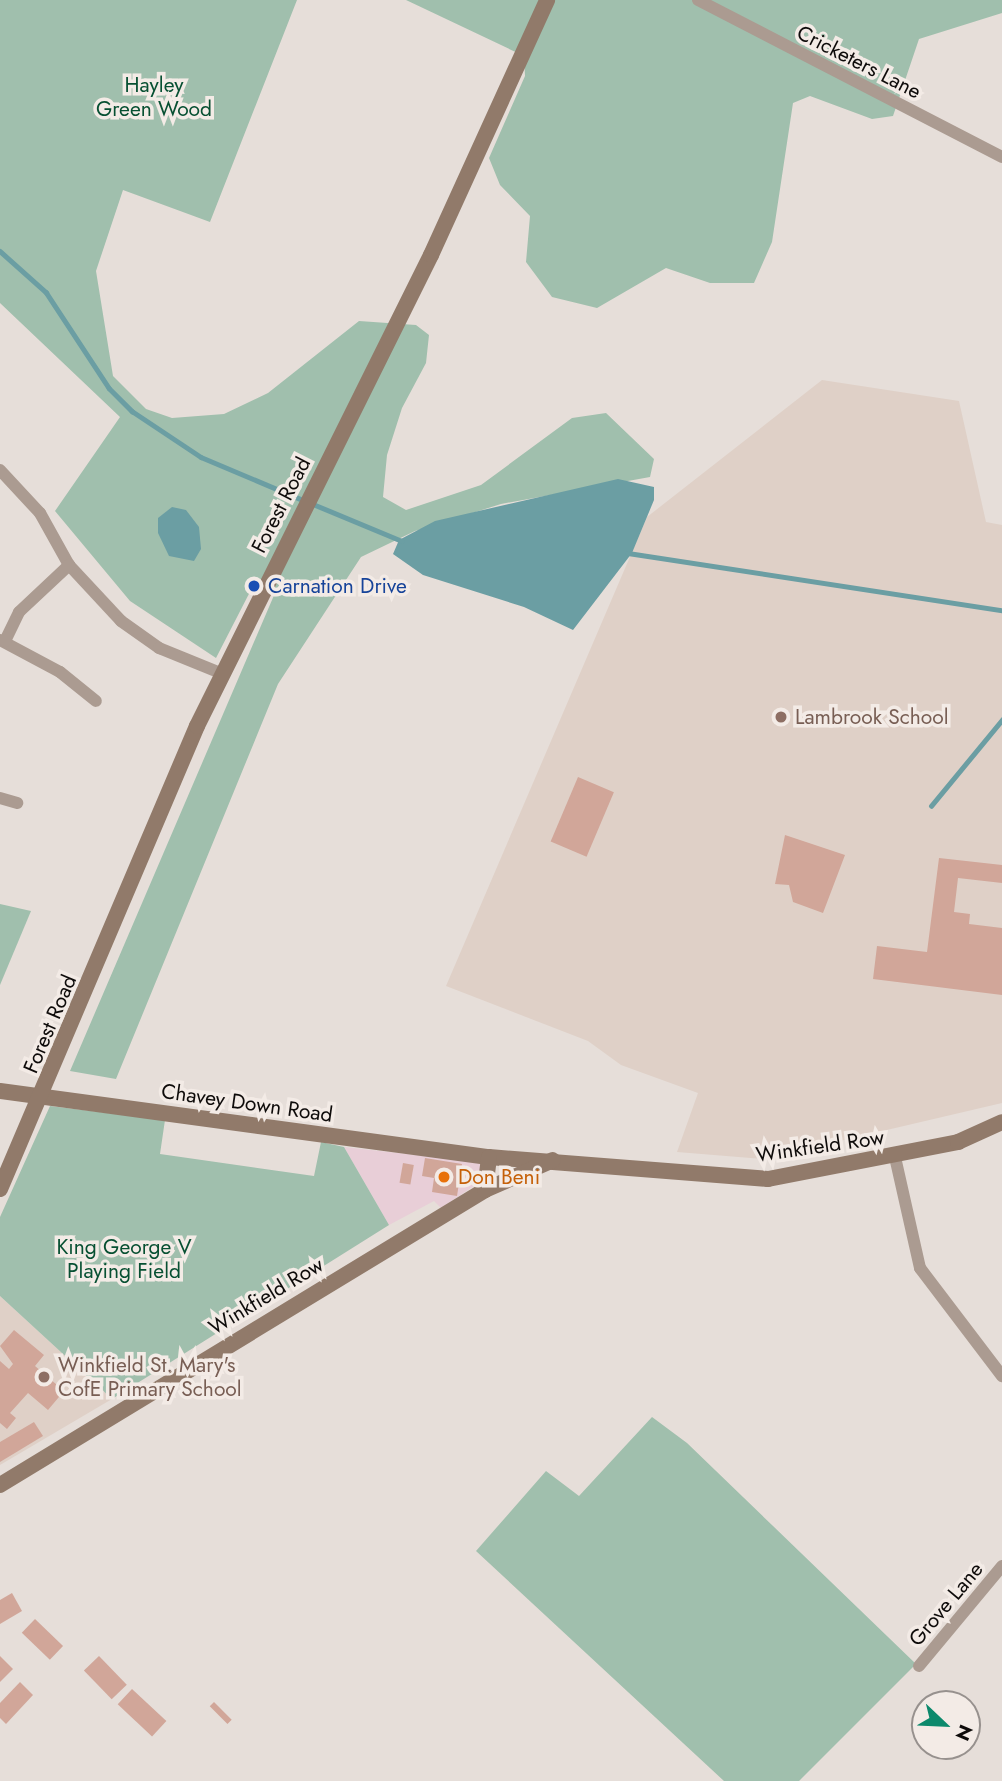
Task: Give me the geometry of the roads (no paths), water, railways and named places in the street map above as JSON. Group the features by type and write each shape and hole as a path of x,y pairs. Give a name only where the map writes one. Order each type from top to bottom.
{"main road":[{"name":"Forest Road","path":"0,1189 223,674 430,256 547,0"},
{"name":"Chavey Down Road","path":"0,1091 489,1157"},
{"name":"Winkfield Row","path":"489,1157 555,1159 768,1179 895,1157 958,1142 1002,1122"},
{"path":"485,1190 489,1157"},
{"name":"Winkfield Row","path":"0,1485 485,1190 555,1159"}],"street":[{"name":"Cricketers Lane","path":"698,0 1002,158"},
{"path":"0,470 40,513 69,565 121,621 159,648 223,674"},
{"path":"69,565 19,612 2,640 60,672 96,701"},
{"path":"0,797 17,803"},
{"path":"895,1157 920,1268 1002,1376"},
{"name":"Grove Lane","path":"919,1666 1002,1566"}],"water":[{"path":"618,479 654,487 654,500 632,553 573,630 524,607 423,575 393,554 399,540 435,521"},
{"path":"172,507 186,510 199,527 201,549 194,561 169,556 158,533 158,518"}],"waterway":[{"path":"0,251 46,292 109,388 132,411 201,457 305,501"},
{"path":"313,504 402,541"},
{"path":"628,553 1002,610"},
{"path":"931,806 1002,720"}],"place":[{"name":"Carnation Drive","path":"254,586"},
{"name":"Lambrook School","path":"781,717"},
{"name":"Don Beni","path":"444,1177"},
{"name":"Winkfield St. Mary's CofE Primary School","path":"44,1377"}],"park label":[{"name":"Hayley Green Wood","path":"154,97"},
{"name":"King George V Playing Field","path":"124,1259"}]}
